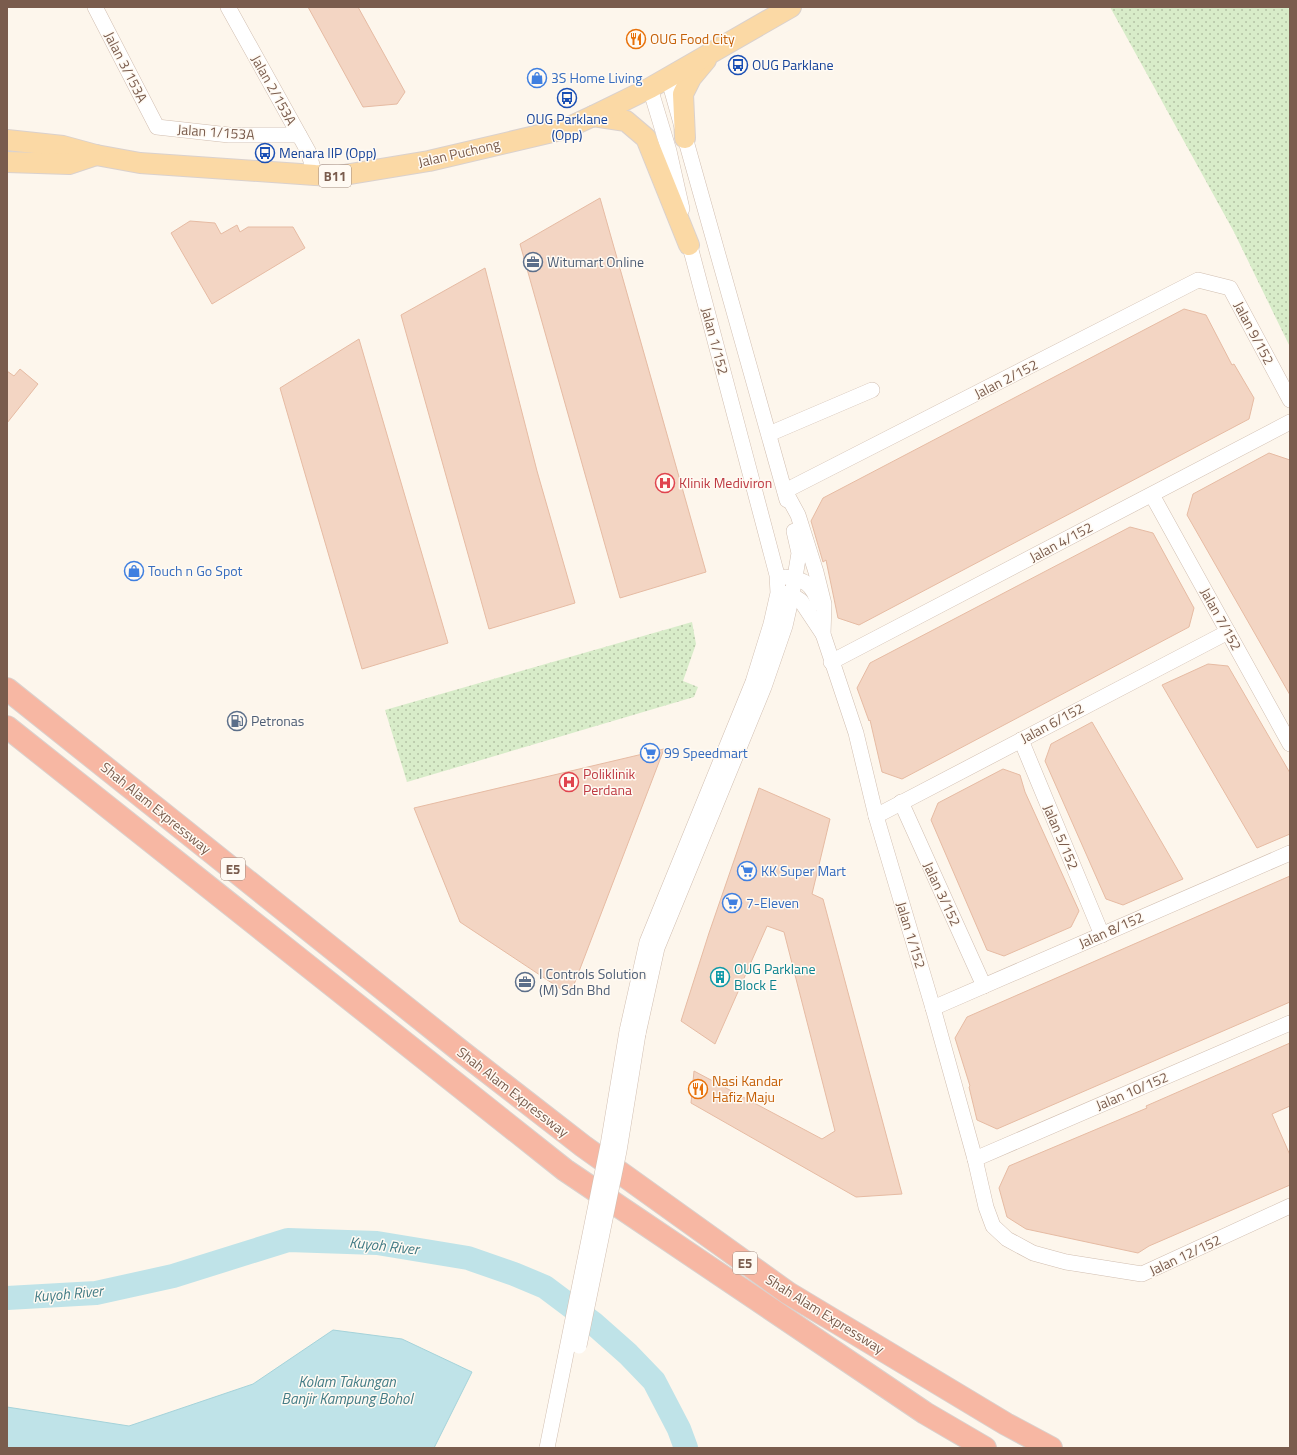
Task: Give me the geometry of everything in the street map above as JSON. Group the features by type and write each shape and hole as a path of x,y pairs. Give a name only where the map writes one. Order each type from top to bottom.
{"highway":[{"name":"Shah Alam Expressway","path":"7,689 452,1044 583,1146 788,1293 1006,1424 1051,1448"},
{"name":"Shah Alam Expressway","path":"7,727 564,1170 925,1413 985,1448"}],"main road":[{"name":"Jalan Puchong","path":"7,140 63,146 96,156 140,162 315,175 338,176 429,161 564,129 650,88 791,7"},
{"path":"685,138 683,94 691,78 712,52"},
{"path":"593,116 626,121 646,138 689,245"},
{"name":"Jalan Puchong","path":"7,162 69,164 96,156"}],"street":[{"name":"Jalan 3/153A","path":"95,7 157,127"},
{"name":"Jalan 2/153A","path":"228,7 308,151 315,175"},
{"name":"Jalan 1/152","path":"668,77 785,491"},
{"name":"Jalan 1/152","path":"650,88 669,152 689,245 776,576 785,594"},
{"name":"Jalan 1/153A","path":"157,127 229,135 299,135"},
{"name":"Jalan 2/152","path":"785,491 1198,280 1230,288"},
{"name":"Jalan 9/152","path":"1230,288 1290,400"},
{"path":"769,434 872,390"},
{"name":"Jalan 4/152","path":"831,662 1290,422"},
{"path":"547,1448 608,1144 632,1033 647,942 701,826 753,682 771,624 785,594 795,578 799,553 785,491"},
{"path":"785,491 798,515 816,572 824,604 823,630"},
{"name":"Jalan 7/152","path":"1152,495 1290,744"},
{"path":"776,576 804,580 816,596 823,630"},
{"path":"785,594 801,601 823,630"},
{"name":"Jalan 1/152","path":"823,630 831,662 856,733 876,816 933,1008 975,1159 986,1207 993,1226 1007,1239"},
{"name":"Jalan 6/152","path":"876,816 1228,632"},
{"name":"Jalan 5/152","path":"1021,740 1102,935"},
{"name":"Jalan 3/152","path":"901,802 984,986"},
{"name":"Jalan 8/152","path":"933,1008 1290,853"},
{"name":"Jalan 10/152","path":"975,1159 1290,1023"},
{"path":"557,1448 619,1151 632,1033"},
{"name":"Jalan 12/152","path":"1007,1239 1033,1253 1066,1262 1142,1274 1290,1206"}],"green space":[{"path":"1110,7 1290,7 1290,347 1234,232"},
{"path":"692,622 696,644 683,681 698,687 694,697 407,782 385,710"}],"water":[{"name":"Kolam Takungan Banjir Kampung Bohol","path":"333,1330 402,1339 472,1372 434,1448 7,1448 7,1407 129,1426 253,1384"}],"building":[{"path":"308,7 358,7 405,92 397,104 363,107"},
{"path":"600,198 706,572 620,598 520,244"},
{"path":"190,221 215,223 221,234 237,225 240,232 248,227 293,227 305,248 212,304 171,233"},
{"path":"485,268 537,471 575,603 489,629 401,315"},
{"path":"1184,309 1206,315 1232,365 1234,364 1254,398 1249,419 859,625 838,618 826,560 823,562 811,521 823,498"},
{"path":"359,339 448,643 362,669 280,388"},
{"path":"20,369 38,384 7,423 7,371 14,376"},
{"path":"1269,453 1290,460 1290,695 1187,515 1193,494"},
{"path":"1130,527 1153,533 1194,608 1189,627 902,779 882,772 870,720 869,721 857,688 870,663"},
{"path":"1208,664 1228,666 1290,773 1290,834 1257,848 1162,685"},
{"path":"1092,722 1183,879 1123,905 1106,899 1045,761 1051,744"},
{"path":"664,749 570,995 460,922 414,808"},
{"path":"1003,769 1020,775 1025,792 1079,911 1071,927 1004,956 987,950 931,820 938,803"},
{"name":"OUG Parklane Block E","path":"759,788 830,819 812,894 823,899 902,1194 856,1197 691,1103 694,1071 822,1139 835,1131 784,932 767,926 715,1044 681,1021 709,933"},
{"path":"1290,876 1290,1002 997,1129 977,1120 970,1086 955,1038 967,1017"},
{"path":"1290,1043 1290,1106 1272,1114 1290,1155 1290,1185 1149,1246 1138,1253 1026,1229 1007,1217 999,1188 1009,1166 1147,1108 1146,1106"}],"waterway":[{"name":"Kuyoh River","path":"7,1298 96,1293 173,1276 288,1240 377,1243 468,1258 514,1274 545,1287 593,1323 628,1354 654,1381 679,1429 686,1448"}],"place":[{"name":"OUG Food City","path":"636,39"},
{"name":"OUG Parklane","path":"738,65"},
{"name":"3S Home Living","path":"537,78"},
{"name":"OUG Parklane (Opp)","path":"567,98"},
{"name":"Menara IIP (Opp)","path":"265,153"},
{"name":"Witumart Online","path":"533,262"},
{"name":"Klinik Mediviron","path":"665,483"},
{"name":"Touch n Go Spot","path":"134,571"},
{"name":"Petronas","path":"237,721"},
{"name":"99 Speedmart","path":"650,753"},
{"name":"Poliklinik Perdana","path":"569,782"},
{"name":"KK Super Mart","path":"747,871"},
{"name":"7-Eleven","path":"732,903"},
{"name":"OUG Parklane Block E","path":"720,977"},
{"name":"I Controls Solution (M) Sdn Bhd","path":"525,982"},
{"name":"Nasi Kandar Hafiz Maju","path":"698,1089"}]}
